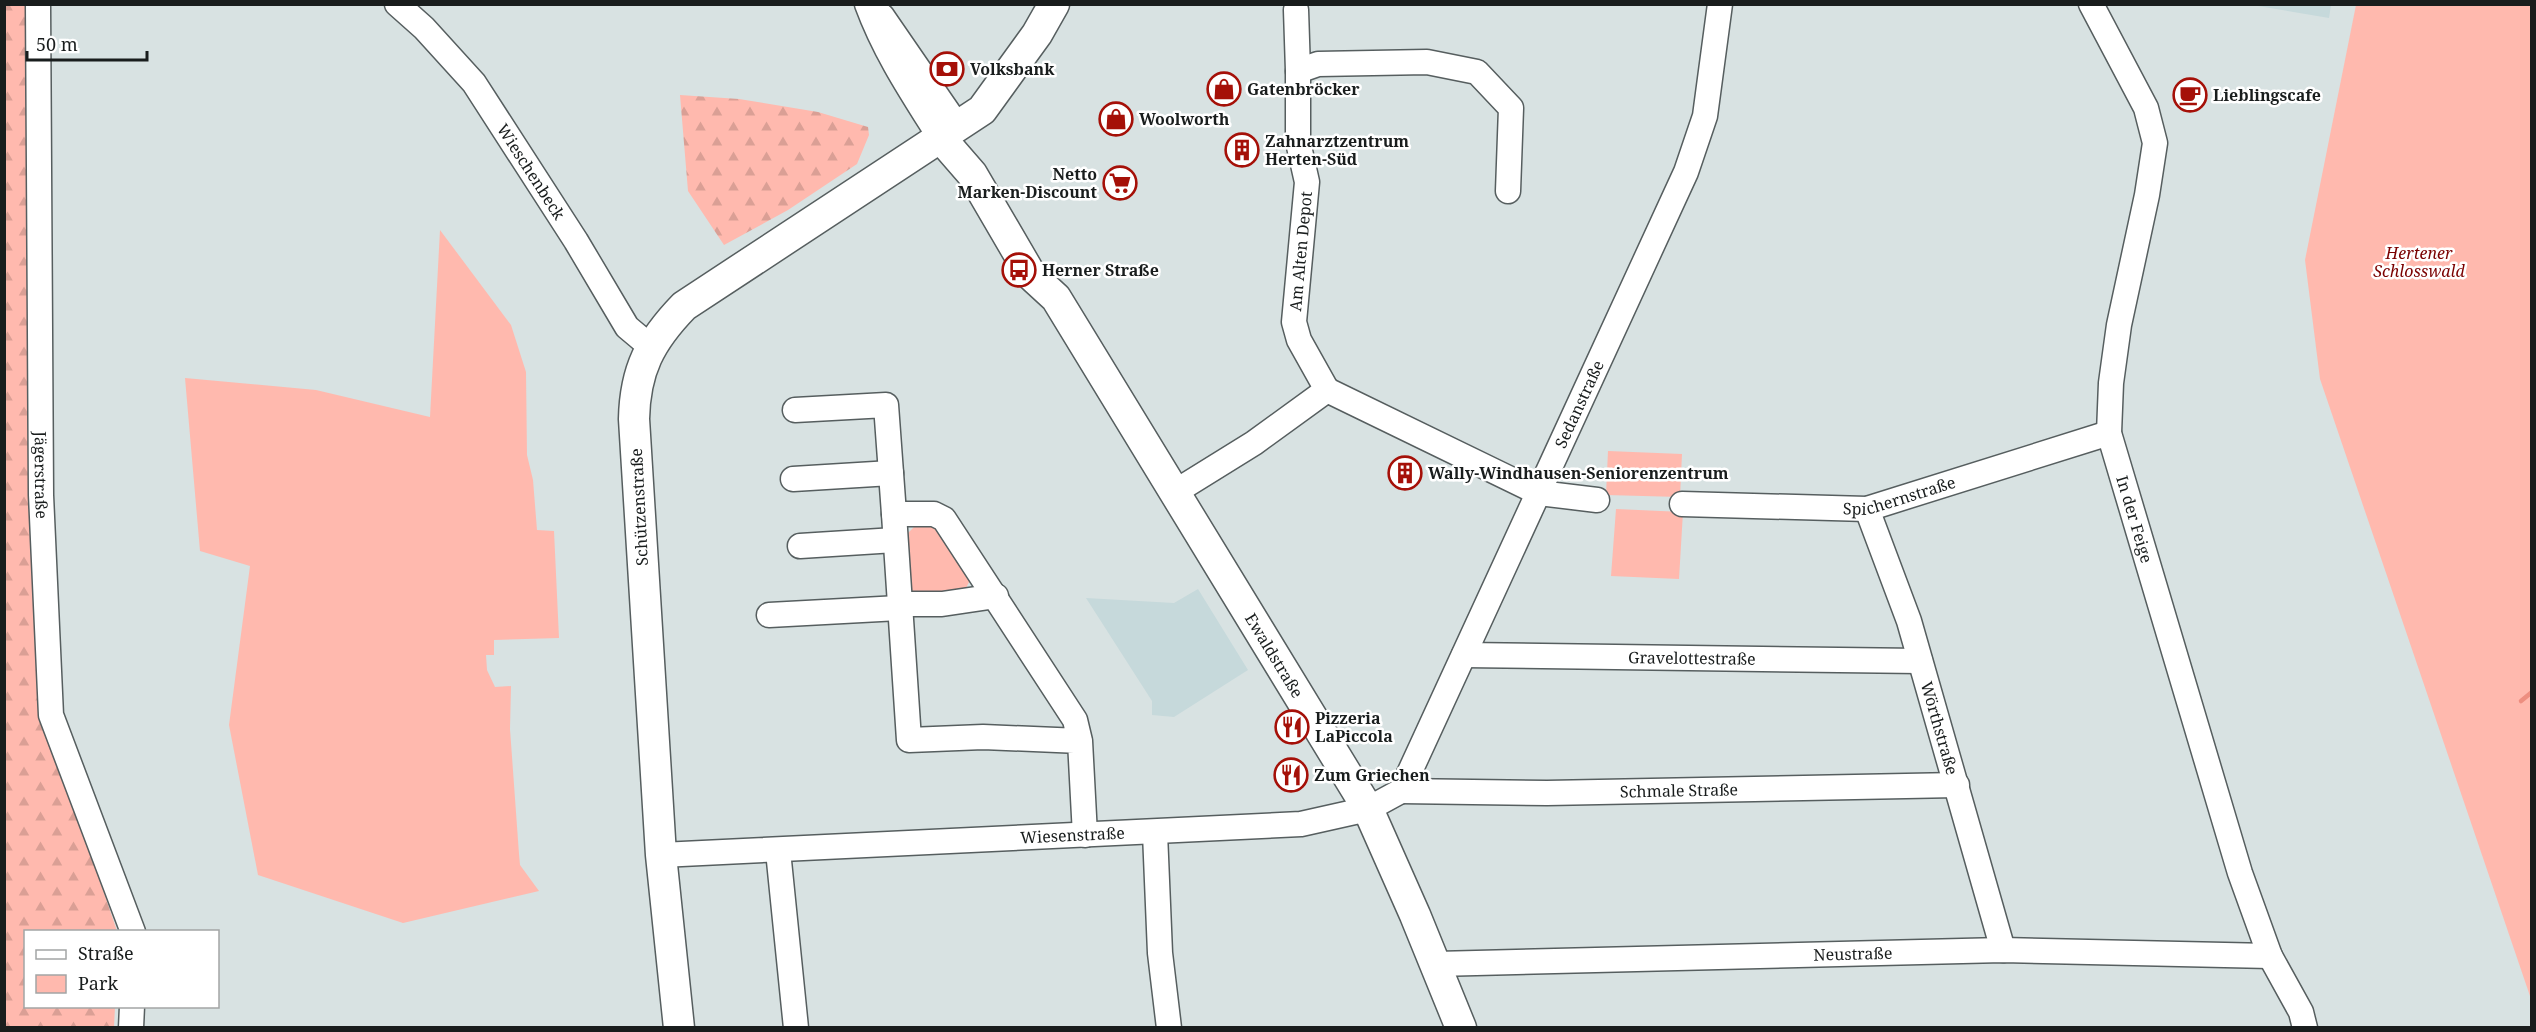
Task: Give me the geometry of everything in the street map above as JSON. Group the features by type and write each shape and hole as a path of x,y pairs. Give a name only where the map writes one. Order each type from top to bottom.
{"main road":[{"path":"948,131 982,110 993,97 1054,4"},
{"name":"Schützenstraße","path":"679,1028 662,855 634,391 641,369 662,329 684,306 948,131"},
{"name":"Ewaldstraße","path":"948,131 1011,202 1055,279 1056,298 1368,809 1436,964 1461,1028"}],"street":[{"name":"Jägerstraße","path":"38,4 41,495 51,716 131,930"},
{"name":"Wieschenbeck","path":"397,4 424,28 474,83 576,241 627,327 652,348"},
{"path":"867,4 896,69 948,131"},
{"path":"872,4 890,26 948,131"},
{"name":"Sedanstraße","path":"1401,791 1686,172 1705,116 1720,4"},
{"name":"In der Feige","path":"2091,4 2146,108 2155,143 2147,195 2119,325 2111,383 2109,433 2231,846 2270,956 2301,1012 2305,1028"},
{"name":"Am Alten Depot","path":"1296,10 1298,142 1307,182 1294,322 1299,340 1327,390"},
{"path":"1298,71 1318,64 1427,62 1477,72 1511,108 1508,191"},
{"path":"1175,492 1254,443 1327,390 1539,493 1597,500"},
{"path":"795,410 886,405 909,740 983,737 1080,741"},
{"name":"Spichernstraße","path":"1682,504 1867,509 2109,433"},
{"path":"793,479 891,473"},
{"name":"Wörthstraße","path":"1867,509 1909,621 2003,950"},
{"path":"894,514 934,514 944,519 1075,720 1080,741 1085,835"},
{"path":"800,546 895,540"},
{"path":"769,615 942,604 996,596"},
{"name":"Gravelottestraße","path":"1464,655 1920,661"},
{"name":"Schmale Straße","path":"1401,791 1547,793 1957,785"},
{"path":"1368,809 1401,791"},
{"name":"Wiesenstraße","path":"662,855 1155,833 1301,824 1368,809"},
{"path":"1155,833 1160,954 1169,1028"},
{"path":"778,851 796,1028"},
{"name":"Neustraße","path":"1436,964 2003,950 2270,956"},
{"path":"131,1028 132,1008"}],"shaded area":[{"path":"2252,5 2331,5 2329,18"},
{"path":"1198,589 1248,670 1174,717 1152,715 1152,701 1086,598 1174,603"}],"green space":[{"path":"38,4 43,714 117,930 24,930 24,1008 115,1008 114,1027 5,1028 4,5"},
{"name":"Hertener Schlosswald","path":"2356,5 2531,5 2531,999 2320,379 2305,260"},
{"path":"680,95 739,99 818,112 868,127 869,135 857,164 788,210 724,245 688,191"},
{"path":"440,230 511,325 526,372 527,455 533,480 537,530 554,531 559,638 494,640 494,655 486,655 487,670 495,687 511,686 510,729 520,865 539,891 403,923 258,875 229,725 250,566 200,551 185,378 316,390 430,417"},
{"path":"1608,451 1682,454 1680,497 1606,495"},
{"path":"1616,509 1683,512 1679,579 1611,576"},
{"path":"915,526 937,526 970,580 965,590 913,592 909,587 907,534"}],"waterway":[{"path":"2521,701 2532,692"}],"place":[{"name":"Volksbank","path":"947,69"},
{"name":"Gatenbröcker","path":"1224,89"},
{"name":"Lieblingscafe","path":"2190,95"},
{"name":"Woolworth","path":"1116,119"},
{"name":"Zahnarztzentrum Herten-Süd","path":"1242,150"},
{"name":"Netto Marken-Discount","path":"1120,183"},
{"name":"Herner Straße","path":"1019,270"},
{"name":"Wally-Windhausen-Seniorenzentrum","path":"1405,473"},
{"name":"Pizzeria LaPiccola","path":"1292,727"},
{"name":"Zum Griechen","path":"1291,775"}]}
